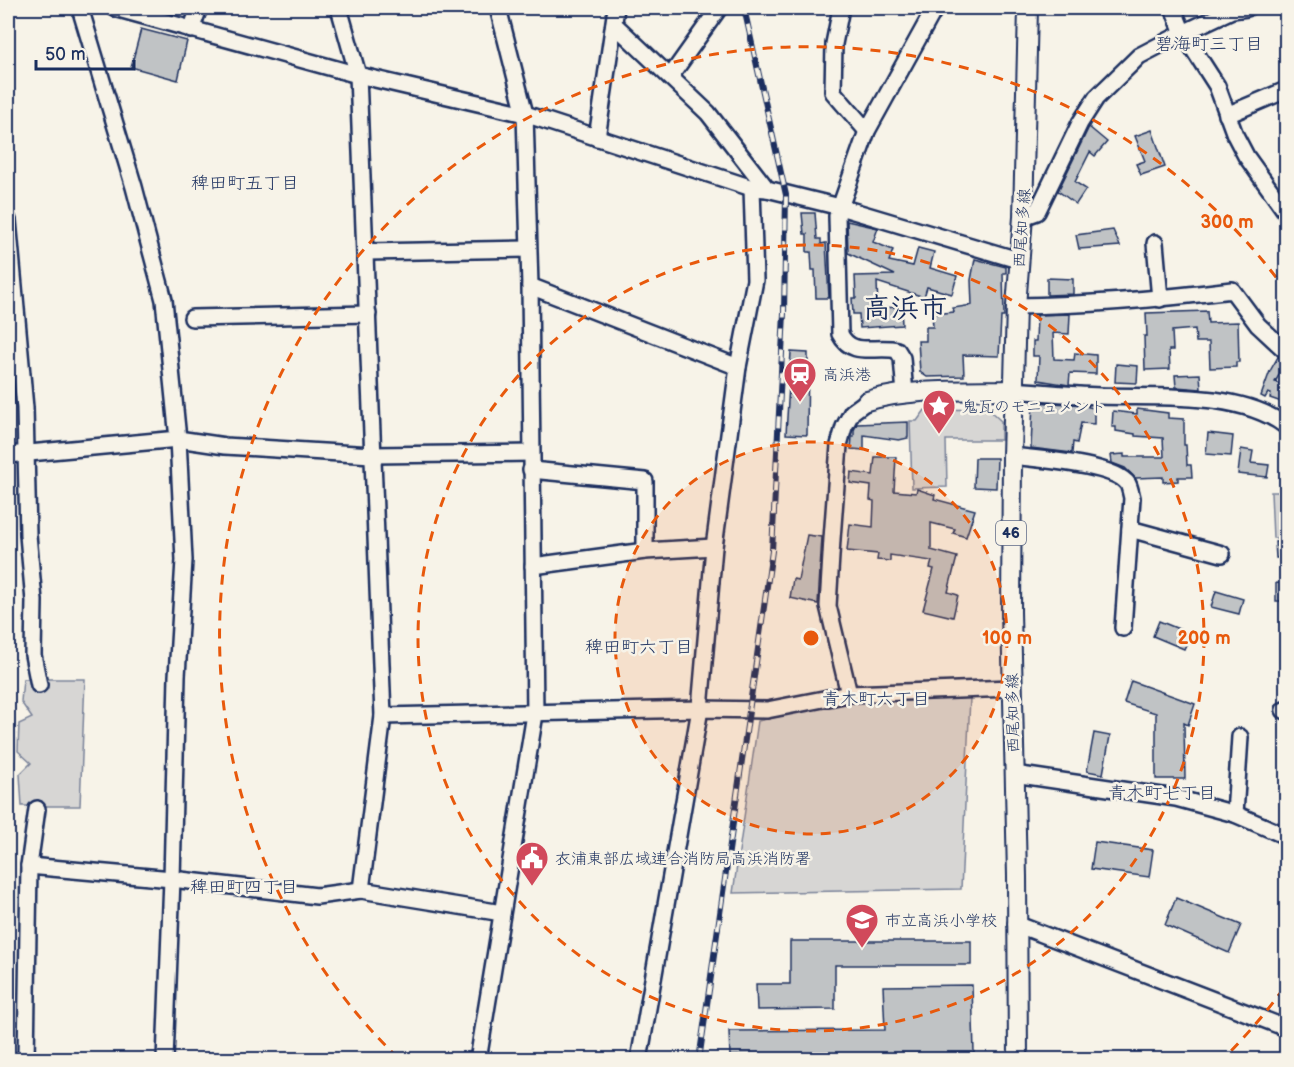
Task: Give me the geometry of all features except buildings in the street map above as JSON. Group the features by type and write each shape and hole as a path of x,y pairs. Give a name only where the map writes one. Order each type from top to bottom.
{"main road":[{"name":"西尾知多線","path":"1018,1059 1017,876 1012,688 1012,456 1018,260 1023,217 1028,8"},
{"path":"867,401 885,395 1013,390"}],"street":[{"path":"80,8 134,187 164,300 178,440 184,560 177,676 165,1059"},
{"path":"115,8 357,75 525,114 760,188 840,207 1018,260"},
{"path":"191,30 199,8"},
{"path":"339,8 357,75 366,252 383,716 361,890"},
{"path":"478,1059 535,714 530,286 525,114 498,8"},
{"path":"597,138 616,8"},
{"path":"669,77 719,8"},
{"path":"841,8 834,44 833,92 867,132"},
{"path":"905,394 902,358 897,350 886,347 855,349 845,344 840,334 837,216 867,132 935,8"},
{"path":"1173,8 1183,33 1210,74 1246,156 1287,212"},
{"path":"1023,217 1037,212 1080,123 1096,98 1139,56 1232,10 1247,8"},
{"path":"614,24 708,113 760,188 755,280 738,367 714,547 700,709 639,1059"},
{"path":"1227,115 1287,90"},
{"path":"8,220 27,453 28,535 34,601 33,655 39,685"},
{"path":"1155,243 1160,299"},
{"path":"366,252 528,249"},
{"path":"530,286 738,367"},
{"path":"1016,306 1075,306 1232,290 1258,325 1287,351"},
{"path":"192,318 368,314"},
{"path":"1013,390 1191,399 1238,404 1274,416 1287,426"},
{"path":"849,694 828,606 839,445 844,427 852,412 867,401"},
{"path":"8,455 178,440 225,446 372,455 531,453"},
{"path":"1012,456 1096,468 1115,474 1128,484 1132,498 1123,628"},
{"path":"531,470 645,481 645,551"},
{"path":"1130,529 1222,554"},
{"path":"533,566 645,551 714,547"},
{"path":"383,716 700,709 767,710 849,694 1012,688"},
{"path":"1235,814 1240,737"},
{"path":"1014,774 1176,798 1235,814 1287,836"},
{"path":"26,1059 29,866 37,809"},
{"path":"29,866 172,879 317,896 361,890 502,914"},
{"path":"1016,924 1287,1028"}],"shaded area":[{"path":"988,409 1001,421 1001,440 946,440 947,487 912,488 910,421 917,421 925,410"},
{"path":"1271,492 1286,492 1286,538 1273,538"},
{"path":"23,679 85,679 80,806 22,806 20,774 31,763 18,751 19,724 32,718 21,702"},
{"path":"970,698 961,889 733,893 758,721 845,702"}],"railway":[{"path":"699,1060 772,551 784,313 786,195 744,8"}],"place":[{"name":"高浜港","path":"800,403"},
{"name":"鬼瓦のモニュメント","path":"939,435"},
{"name":"衣浦東部広域連合消防局高浜消防署","path":"532,887"},
{"name":"市立高浜小学校","path":"862,949"}],"district":[{"name":"碧海町三丁目","path":"1209,44"},
{"name":"稗田町五丁目","path":"245,183"},
{"name":"高浜市","path":"905,307"},
{"name":"稗田町六丁目","path":"639,647"},
{"name":"青木町六丁目","path":"876,699"},
{"name":"青木町七丁目","path":"1162,793"},
{"name":"稗田町四丁目","path":"244,887"}]}
